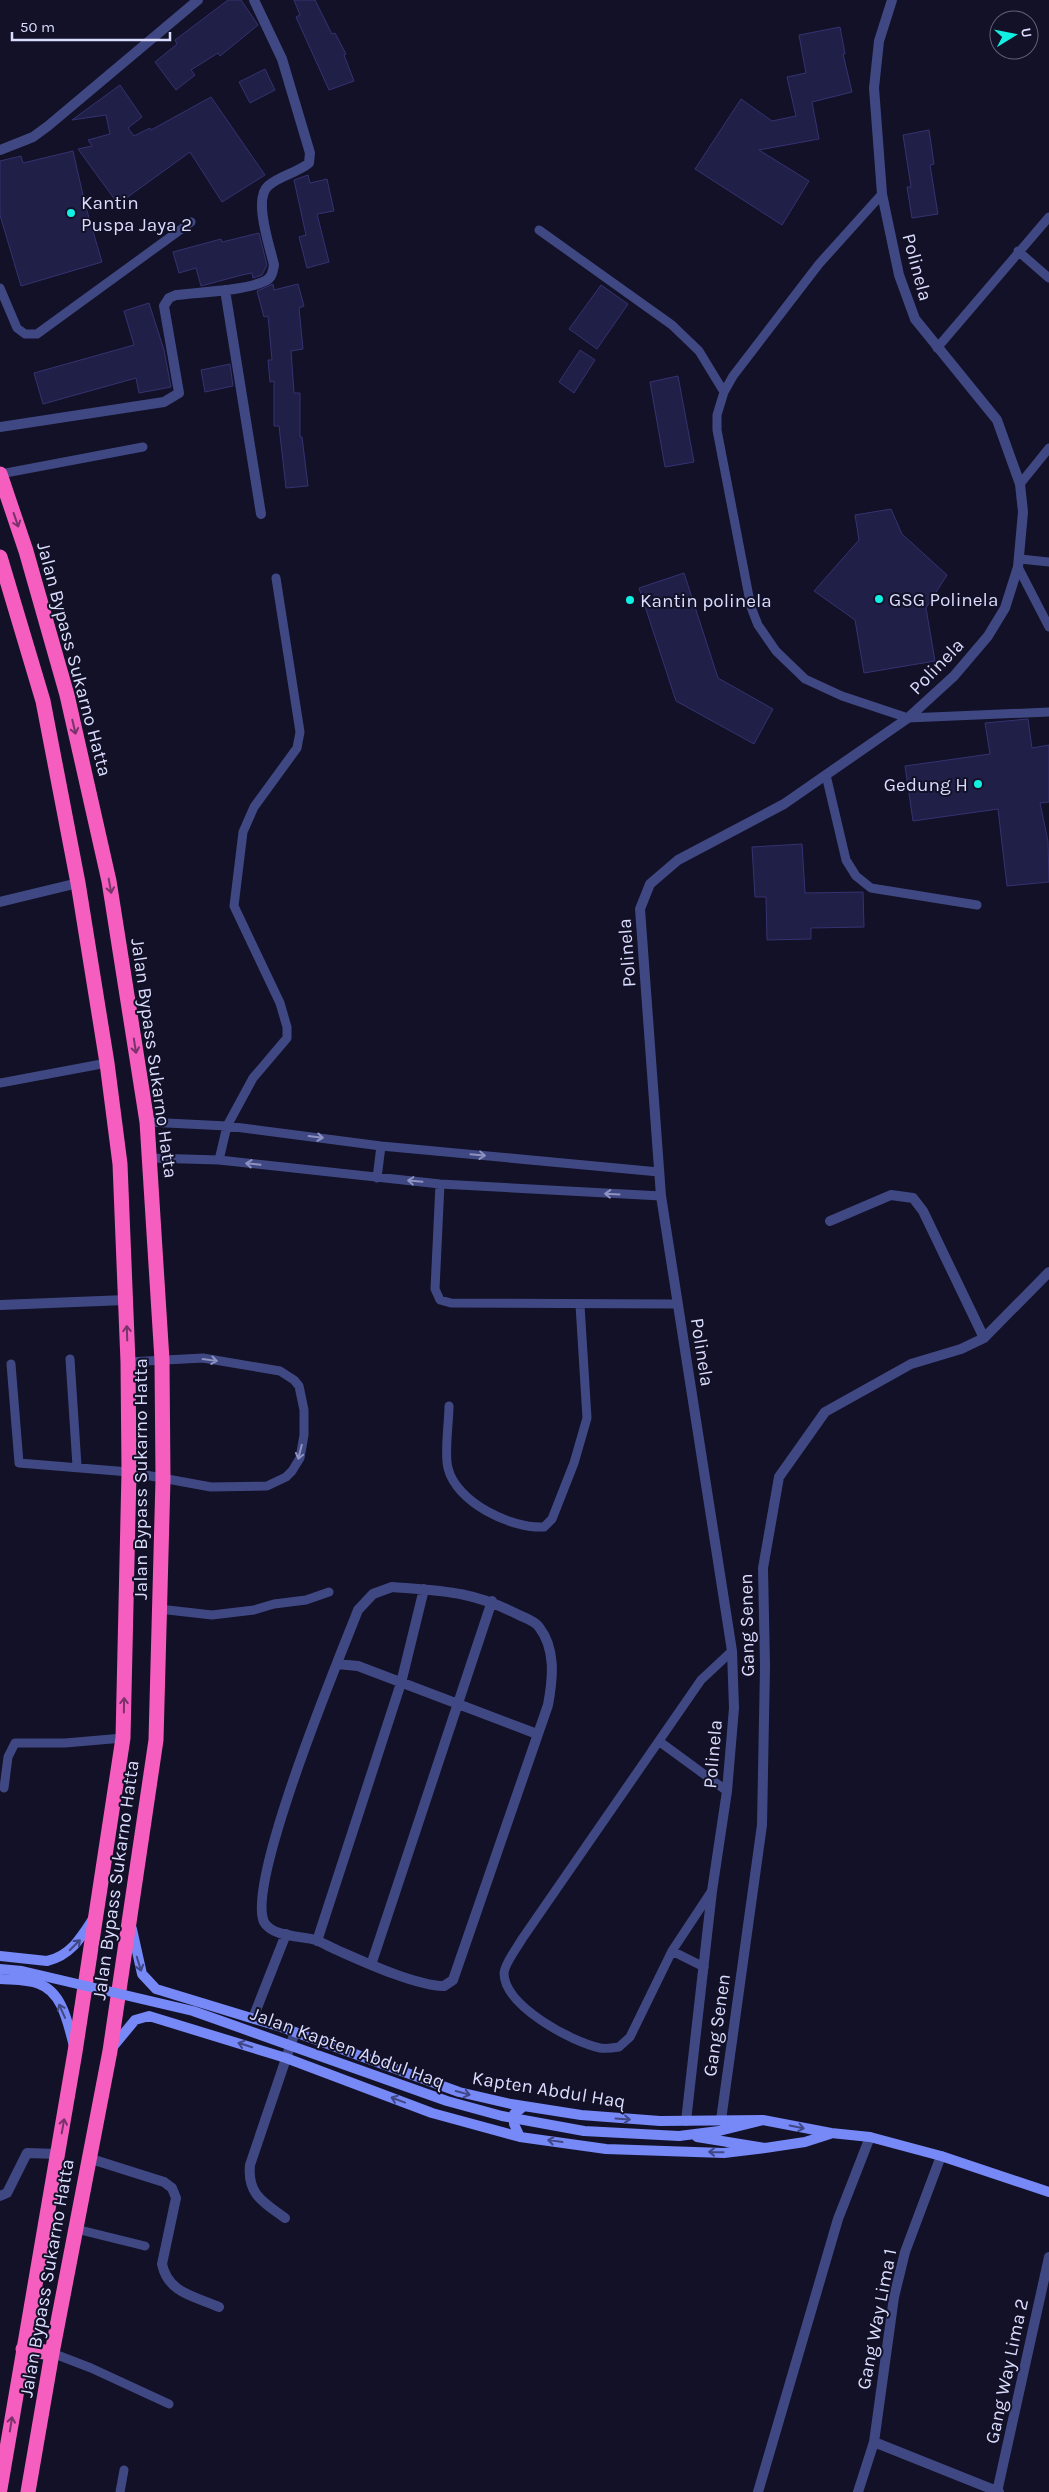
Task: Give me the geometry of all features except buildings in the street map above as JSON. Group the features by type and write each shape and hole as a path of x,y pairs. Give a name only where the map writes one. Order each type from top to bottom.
{"highway":[{"name":"Jalan Bypass Sukarno Hatta","path":"0,474 26,551 67,695 109,881 151,1158 162,1360 163,1479 156,1740 110,2051 88,2158 28,2492"},
{"name":"Jalan Bypass Sukarno Hatta","path":"0,557 43,701 78,883 107,1063 120,1164 128,1362 129,1472 123,1738 98,1912 0,2489"},
{"path":"23,2349 52,2353"}],"street":[{"path":"0,150 33,138 198,0"},
{"path":"0,427 174,399 179,393 164,306 169,298 176,295 225,290 266,281 272,275 274,265 261,205 262,192 269,184 301,169 309,163 310,153 282,59 254,0"},
{"name":"Polinela","path":"686,2121 712,1891 727,1791 734,1708 732,1651 661,1196 640,909 650,884 678,860 784,804 908,718 954,676 988,636 1005,608 1019,563 1023,512 1020,484 997,420 915,319 899,275 882,194 874,88 879,41 892,0"},
{"path":"225,290 261,514"},
{"path":"0,902 78,883"},
{"path":"830,1221 891,1195 913,1198 923,1211 984,1338"},
{"name":"Gang Senen","path":"721,2120 762,1826 765,1666 763,1568 779,1477 825,1412 911,1364 961,1349 984,1338 1049,1272"},
{"path":"0,1304 126,1300"},
{"path":"392,1587 450,1591 492,1601 538,1625 547,1641 552,1660 553,1681 548,1705 453,1980 448,1984 438,1986 371,1965 317,1941 286,1934 270,1928 264,1922 262,1911 268,1863 287,1798 358,1610 373,1594 392,1587"},
{"path":"317,1941 401,1683 424,1590"},
{"path":"371,1965 492,1601"},
{"path":"337,1664 358,1666 537,1734"},
{"path":"0,1956 47,1961 72,1949 98,1912"},
{"name":"Kapten Abdul Haq","path":"130,1916 142,1974 156,1988 296,2032 459,2092 524,2106 596,2117 686,2121 763,2120"},
{"path":"253,2018 286,1934"},
{"path":"22,1981 30,1977 33,1970 29,1961 23,1959"},
{"name":"Jalan Kapten Abdul Haq","path":"0,1968 22,1971 193,2011 447,2101 502,2116 584,2131 683,2136 765,2148 806,2142 831,2133"},
{"path":"0,1979 40,1984 53,1992 64,2013 75,2052"},
{"path":"164,2019 156,2012 155,2001 160,1995 170,1993"},
{"path":"110,2051 135,2020 149,2016 164,2019 286,2058 432,2113 520,2136 606,2149 724,2153 765,2148"},
{"path":"284,2218 261,2201 249,2180 250,2165 296,2032"},
{"path":"520,2136 514,2124 514,2114 524,2106"},
{"name":"Jalan Kapten Abdul Haq","path":"683,2136 720,2131 763,2120 831,2133"},
{"path":"831,2133 870,2137 941,2156 1049,2192"},
{"path":"758,2492 838,2218 870,2137"},
{"path":"0,2196 7,2193 27,2153 58,2154"},
{"name":"Gang Way Lima 1","path":"858,2492 874,2442 894,2297 903,2261 941,2156"},
{"path":"88,2158 164,2182 172,2188 176,2198 162,2264 164,2274 173,2288 219,2306"},
{"name":"Gang Way Lima 2","path":"998,2492 1049,2257"},
{"path":"874,2442 998,2492"}],"lane":[{"path":"882,194 819,264 733,376 724,392 717,415 719,450 751,607 758,625 776,651 805,679 842,696 908,718 1049,712"},
{"path":"937,348 1049,217"},
{"path":"0,288 17,328 25,334 37,334 191,222"},
{"path":"539,230 672,325 699,351 724,392"},
{"path":"1018,252 1049,278"},
{"path":"0,474 142,446"},
{"path":"1020,484 1049,448"},
{"path":"1049,562 1019,563 1049,627"},
{"path":"219,1160 227,1126 253,1078 287,1038 287,1027 280,1003 234,906 243,832 254,807 297,748 300,732 276,578"},
{"path":"826,775 846,860 856,876 871,888 977,905"},
{"path":"0,1083 107,1063"},
{"path":"147,1122 227,1126 381,1146 660,1172"},
{"path":"376,1178 381,1146"},
{"path":"151,1158 219,1160 440,1184 661,1196"},
{"path":"440,1184 435,1289 440,1300 450,1303 678,1304"},
{"path":"449,1406 447,1466 453,1484 467,1497 496,1516 519,1525 544,1528 552,1519 574,1463 586,1418 580,1305"},
{"path":"11,1364 19,1463 76,1466 129,1472 211,1488 267,1486 286,1478 296,1464 304,1435 304,1419 299,1386 280,1371 204,1358 128,1362"},
{"path":"70,1359 76,1466"},
{"path":"159,1609 212,1615 254,1610 274,1604 306,1600 329,1592"},
{"path":"712,1891 672,1951 630,2036 620,2048 602,2048 577,2041 532,2016 506,1986 504,1971 522,1939 660,1742 701,1680 732,1651"},
{"path":"4,1788 8,1757 14,1743 65,1743 123,1738"},
{"path":"660,1742 727,1791"},
{"path":"672,1951 704,1967"},
{"path":"76,2228 145,2246"},
{"path":"52,2353 169,2404"},
{"path":"120,2492 124,2470"}],"place":[{"name":"Kantin Puspa Jaya 2","path":"71,213"},
{"name":"GSG Polinela","path":"879,599"},
{"name":"Kantin polinela","path":"630,600"},
{"name":"Gedung H","path":"978,784"}]}
